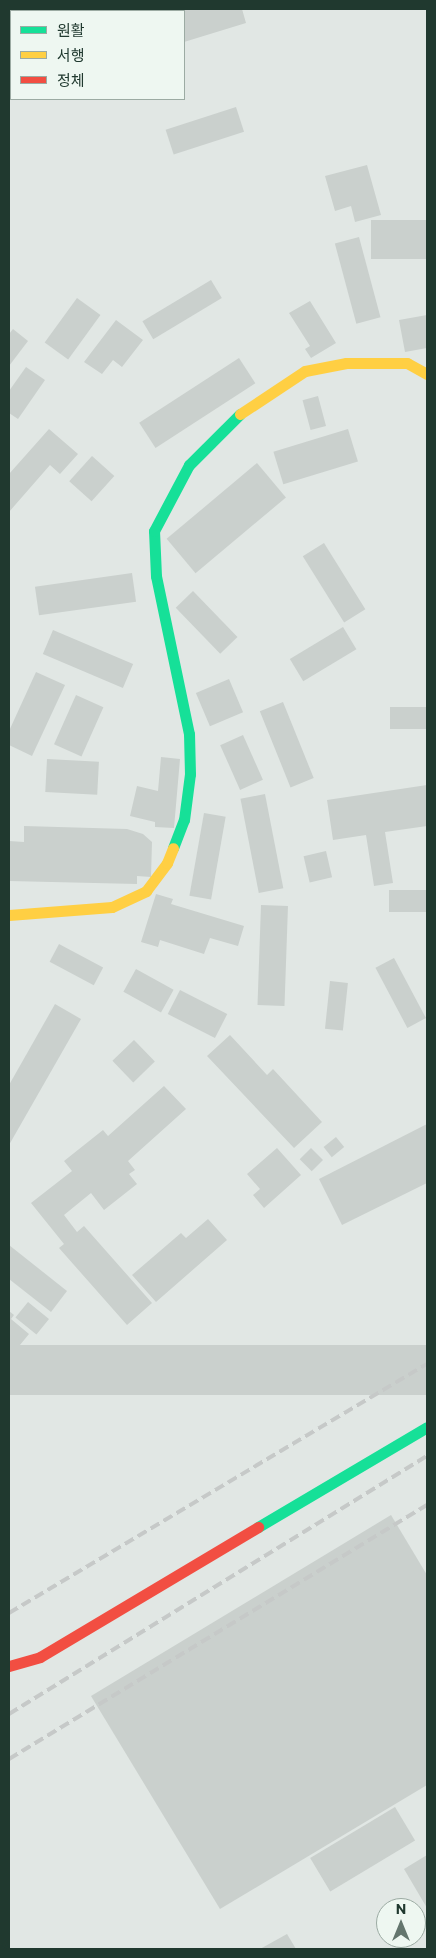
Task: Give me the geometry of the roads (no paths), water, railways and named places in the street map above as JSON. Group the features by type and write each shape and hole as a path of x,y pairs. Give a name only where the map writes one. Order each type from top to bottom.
{"street":[{"path":"9,915 112,906 146,891 167,863 174,846 184,820 190,774 189,734 156,576 154,531 189,465 242,412 305,371 346,363 407,363 427,374"},
{"path":"9,1666 40,1657 427,1427"}],"railway":[{"path":"9,1613 427,1364"},
{"path":"9,1714 427,1456"},
{"path":"9,1759 427,1505"}]}
